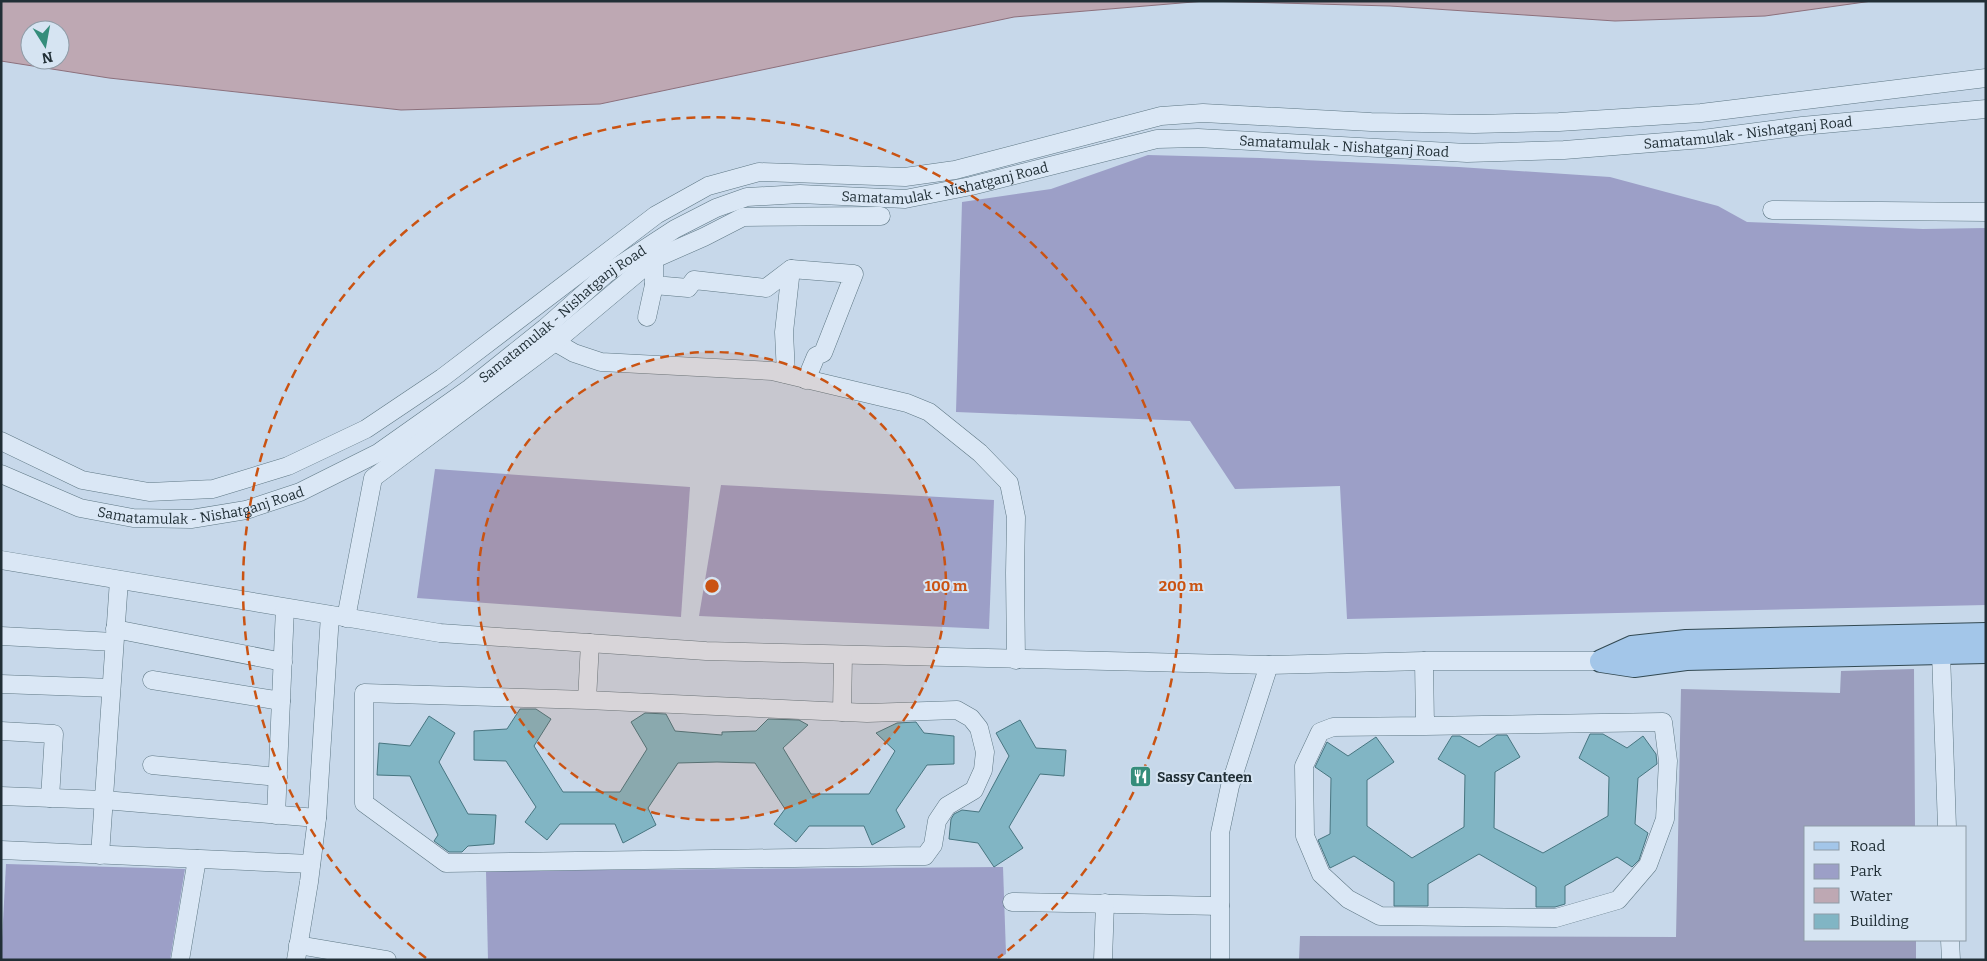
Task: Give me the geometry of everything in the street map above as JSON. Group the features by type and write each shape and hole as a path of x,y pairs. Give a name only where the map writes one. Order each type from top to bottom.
{"main road":[{"path":"1601,661 1632,647 1686,641 1986,634"},
{"path":"1601,661 1634,666 1686,659 1986,652"}],"street":[{"name":"Samatamulak - Nishatganj Road","path":"1,441 82,480 149,492 213,489 288,466 366,429 442,378 656,215 708,186 759,172 906,177 955,170 1161,116 1203,113 1371,122 1474,124 1559,122 1701,113 1986,78"},
{"name":"Samatamulak - Nishatganj Road","path":"1,474 80,508 133,518 191,519 246,510 300,492 378,454 470,388 545,328 606,274 667,234 716,208 747,197 800,194 905,199 971,186 1156,139 1234,140 1467,153 1564,150 1986,109"},
{"path":"1772,210 1986,212"},
{"path":"387,960 297,952 317,818 338,617 373,478 554,342 654,259 743,217 882,216"},
{"path":"647,316 654,284 654,259"},
{"path":"654,284 688,288 694,280 766,288 791,269 854,274 823,353 816,356 806,380"},
{"path":"786,374 784,332 791,269"},
{"path":"554,342 574,353 601,362 772,371 907,403 929,412 980,453 1009,483 1016,517 1014,573 1016,660"},
{"path":"1,560 440,633 706,651 1269,665 1424,661 1601,661"},
{"path":"100,854 119,580"},
{"path":"276,815 285,608"},
{"path":"1,636 115,636 283,662"},
{"path":"587,700 590,643"},
{"path":"1941,653 1947,826"},
{"path":"842,655 842,712"},
{"path":"1424,661 1426,726"},
{"path":"1220,960 1220,833 1230,786 1269,665"},
{"path":"152,680 281,701"},
{"path":"1,684 111,688"},
{"path":"364,693 587,700 867,713 957,710 971,718 979,728 985,752 983,770 974,790 947,806 937,822 933,845 925,856 446,863 364,803 364,693"},
{"path":"1663,722 1668,761 1665,819 1648,865 1618,900 1556,918 1380,916 1348,899 1320,874 1305,836 1304,766 1320,732 1332,727 1426,726 1663,722"},
{"path":"1,731 54,734 50,798"},
{"path":"152,765 278,777"},
{"path":"1,796 104,800 317,818"},
{"path":"1,850 311,864"},
{"path":"180,960 196,859"},
{"path":"1012,902 1220,906"},
{"path":"1103,960 1105,903"},
{"path":"1950,941 1950,960"}],"green space":[{"path":"1148,155 1459,167 1610,177 1718,206 1747,222 1923,229 1986,228 1986,605 1347,619 1340,486 1235,489 1190,421 956,412 962,202 1051,189"},
{"path":"435,469 690,487 681,617 417,598"},
{"path":"721,485 994,500 989,629 699,616"},
{"path":"6,864 185,869 170,960 1,960"},
{"path":"1003,867 1006,954 995,960 488,960 486,871"}],"shaded area":[{"path":"1914,669 1915,826 1804,826 1804,941 1916,941 1916,960 1299,960 1300,936 1676,937 1681,689 1840,693 1841,671"}],"water":[{"path":"1,1 1205,1 1014,17 600,104 401,110 109,78 58,70 70,70 70,20 20,20 20,64 1,61"},
{"path":"1205,1 1872,1 1765,16 1615,21 1390,6"}],"building":[{"path":"520,709 536,709 551,719 534,746 563,792 620,792 647,749 631,722 645,713 666,714 675,731 722,735 722,732 756,731 768,719 799,720 808,725 783,748 811,794 869,794 895,751 876,733 897,723 916,722 924,733 954,736 954,764 927,765 896,810 905,827 872,845 864,826 809,826 796,842 774,824 785,809 755,763 717,762 678,763 648,808 656,825 623,843 615,824 560,824 547,840 525,822 536,807 506,761 474,760 474,731 507,729"},
{"path":"429,716 455,733 439,762 468,814 496,815 494,844 468,846 462,852 449,852 434,841 438,835 410,776 377,775 379,743 410,746"},
{"path":"1020,720 1036,748 1066,750 1064,776 1040,774 1009,827 1023,848 994,867 978,843 949,839 951,819 954,814 962,810 979,812 1009,756 996,733"},
{"path":"1590,734 1603,734 1627,748 1643,736 1656,754 1657,764 1638,778 1635,824 1648,833 1639,860 1632,867 1617,857 1565,886 1565,904 1555,907 1536,907 1536,887 1479,854 1428,884 1428,906 1394,906 1394,882 1354,856 1330,868 1318,840 1330,834 1331,778 1315,767 1327,742 1348,756 1376,737 1394,762 1367,780 1367,826 1412,858 1464,827 1465,775 1438,759 1452,736 1460,736 1479,747 1497,735 1507,735 1520,757 1495,772 1494,828 1543,853 1608,816 1609,777 1579,758"}],"place":[{"name":"Sassy Canteen","path":"1141,777"}]}
